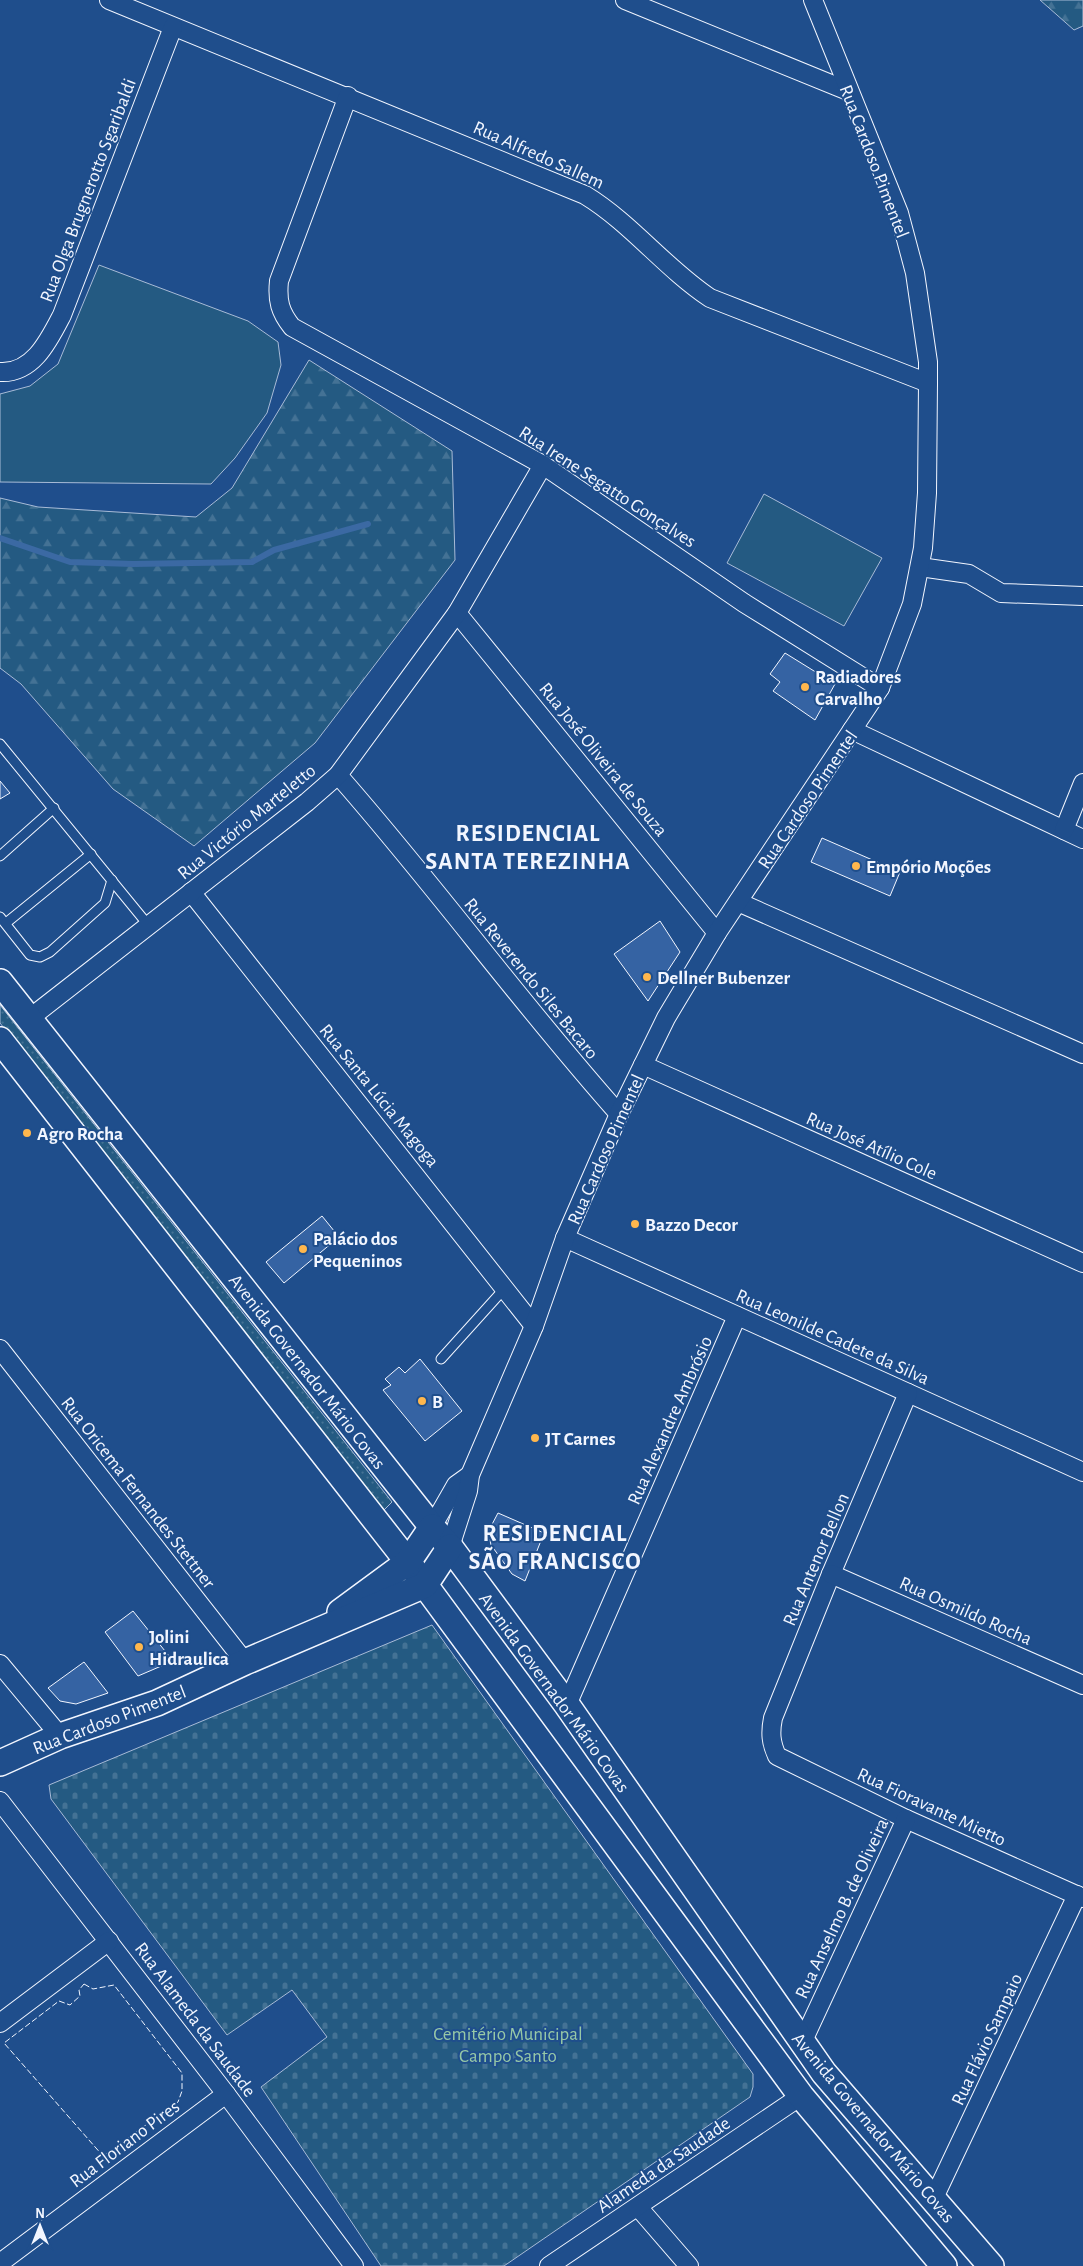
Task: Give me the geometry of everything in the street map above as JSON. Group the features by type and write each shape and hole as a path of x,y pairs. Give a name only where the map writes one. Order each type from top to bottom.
{"main road":[{"name":"Avenida Governador Mário Covas","path":"0,982 432,1527 450,1547 567,1706 824,2073 991,2266"},
{"name":"Avenida Governador Mário Covas","path":"0,1040 408,1562 801,2096 944,2266"},
{"name":"Rua Cardoso Pimentel","path":"329,1626 343,1607 408,1562 432,1527"},
{"name":"Rua Cardoso Pimentel","path":"0,1763 60,1736 158,1703 245,1662 425,1585 450,1547"}],"street":[{"name":"Rua Alfredo Sallem","path":"109,0 348,96 585,195 607,208 692,286 710,298 928,383"},
{"path":"625,0 848,90"},
{"name":"Rua Cardoso Pimentel","path":"450,1547 468,1491 470,1475 534,1326 565,1238 619,1114 666,1018 738,902 880,688 912,604 924,548 927,493 928,383 928,362 915,273 899,213 813,0"},
{"name":"Rua Olga Brugnerotto Sgaribaldi","path":"0,372 11,373 31,362 48,342 62,315 173,27"},
{"name":"Rua Irene Segatto Gonçalves","path":"348,96 279,281 277,299 282,314 292,327 543,465 744,603 880,688"},
{"name":"Rua Victório Marteletto","path":"30,1018 307,802 338,775 457,613 543,465"},
{"path":"920,567 969,574 1002,593 1083,596"},
{"name":"Rua José Oliveira de Souza","path":"457,613 718,933"},
{"path":"852,730 1083,839"},
{"name":"Rua Reverendo Siles Bacaro","path":"338,775 379,822 569,1058 619,1114"},
{"path":"1064,830 1083,783"},
{"name":"Rua Santa Lúcia Magoga","path":"191,892 534,1326"},
{"path":"738,902 1083,1054"},
{"name":"Rua José Atílio Cole","path":"643,1065 1083,1263"},
{"name":"Rua Leonilde Cadete da Silva","path":"565,1238 1083,1472"},
{"name":"Rua Alexandre Ambrósio","path":"567,1706 737,1316"},
{"name":"Rua Oricema Fernandes Stettner","path":"0,1349 245,1662"},
{"name":"Rua Antenor Bellon","path":"772,1744 770,1732 773,1718 831,1574 908,1393"},
{"name":"Rua Cardoso Pimentel","path":"432,1527 456,1485 470,1475"},
{"name":"Rua Osmildo Rocha","path":"831,1574 1083,1685"},
{"path":"0,1664 60,1736"},
{"name":"Rua Fioravante Mietto","path":"772,1744 777,1756 906,1819 1080,1896"},
{"name":"Rua Alameda da Saudade","path":"0,1801 226,2094 354,2266"},
{"name":"Rua Anselmo B. de Oliveira","path":"802,2043 906,1819"},
{"name":"Rua Flávio Sampaio","path":"933,2200 1080,1896"},
{"path":"0,2023 109,1941"},
{"name":"Rua Floriano Pires","path":"0,2263 226,2094"},
{"name":"Alameda da Saudade","path":"549,2266 801,2096"},
{"path":"638,2207 689,2266"}],"lane":[{"path":"0,744 54,808 148,926"},
{"path":"0,856 54,808"},
{"path":"90,854 3,920 30,955 40,957 50,952 105,903 112,880"},
{"path":"442,1359 505,1288"}],"green space":[{"path":"1040,0 1083,0 1083,26 1074,30"},
{"path":"99,265 248,321 278,342 281,365 267,413 235,458 211,484 0,482 0,394 30,386 58,364"},
{"path":"309,360 452,451 455,560 315,743 194,846 113,789 21,684 0,668 0,498 38,507 196,517 232,488"},
{"path":"764,494 882,558 844,626 727,563"},
{"path":"0,1005 392,1502 384,1510 0,1023"},
{"name":"Cemitério Municipal Campo Santo","path":"432,1625 753,2074 753,2087 750,2097 504,2266 381,2266 261,2087 327,2037 292,1990 227,2035 51,1799 49,1785"}],"building":[{"name":"Radiadores Carvalho","path":"785,653 835,684 815,720 773,691 780,682 770,674"},
{"path":"0,781 10,793 0,799"},
{"path":"822,838 900,872 890,896 811,862"},
{"name":"Dellner Bubenzer","path":"660,921 680,952 648,1001 614,954"},
{"name":"Palácio dos Pequeninos","path":"322,1216 339,1237 284,1283 266,1262"},
{"name":"B","path":"420,1359 462,1411 425,1441 383,1390 391,1385 385,1379 399,1367 405,1373"},
{"path":"498,1513 544,1533 525,1581 512,1574 491,1545 488,1532"},
{"name":"Jolini Hidraulica","path":"133,1611 173,1661 138,1676 105,1632"},
{"path":"84,1662 108,1693 76,1704 60,1701 48,1688"}],"waterway":[{"path":"0,538 70,562 133,564 252,562 274,550 368,524"}],"fence":[{"path":"84,1984 93,1989 114,1985 182,2073 182,2091 178,2102 103,2156 4,2043 59,2001 70,2005 80,1996 79,1990 84,1984"}],"place":[{"name":"Radiadores Carvalho","path":"805,687"},
{"name":"Empório Moções","path":"856,866"},
{"name":"Dellner Bubenzer","path":"647,977"},
{"name":"Agro Rocha","path":"27,1133"},
{"name":"Bazzo Decor","path":"635,1224"},
{"name":"Palácio dos Pequeninos","path":"303,1249"},
{"name":"B","path":"422,1401"},
{"name":"JT Carnes","path":"535,1438"},
{"name":"Jolini Hidraulica","path":"139,1647"}],"district":[{"name":"RESIDENCIAL SANTA TEREZINHA","path":"528,847"},
{"name":"RESIDENCIAL SÃO FRANCISCO","path":"555,1547"}]}
